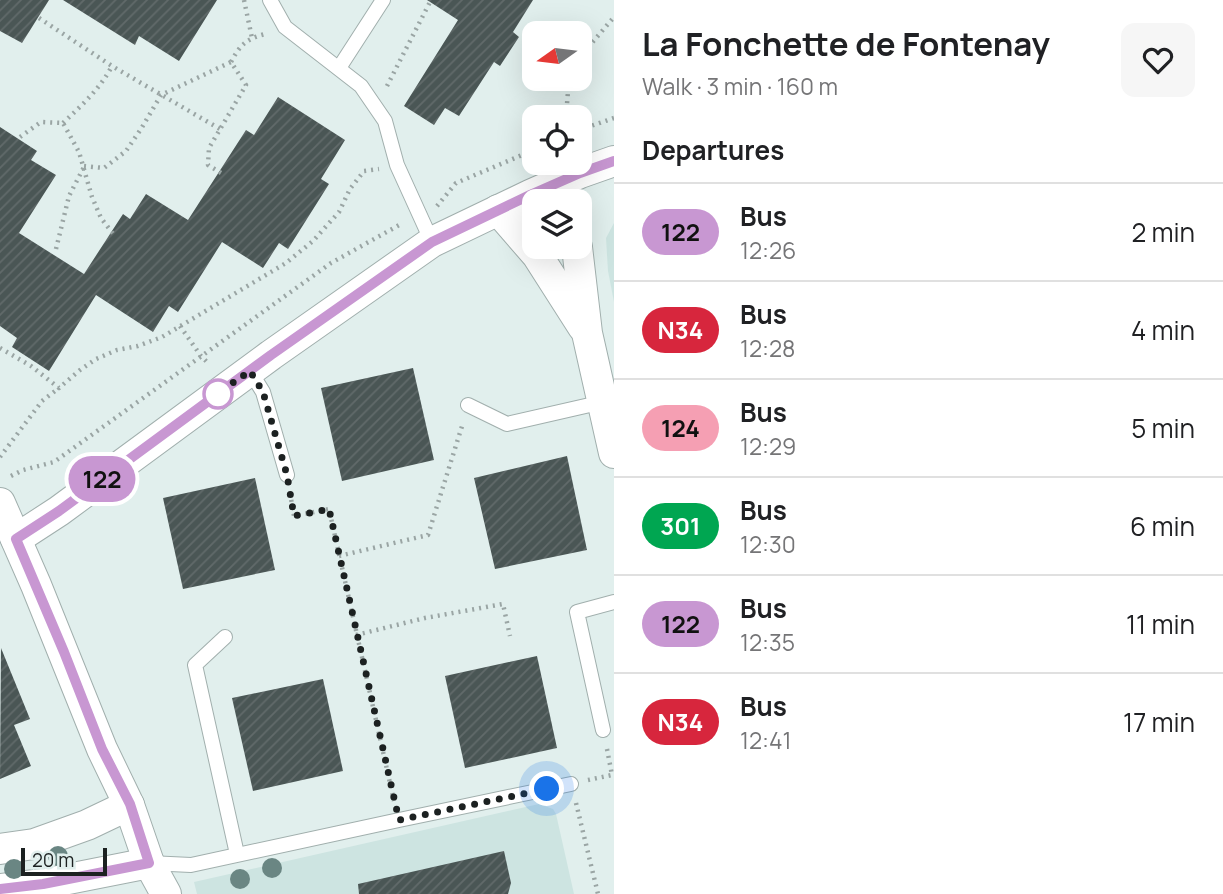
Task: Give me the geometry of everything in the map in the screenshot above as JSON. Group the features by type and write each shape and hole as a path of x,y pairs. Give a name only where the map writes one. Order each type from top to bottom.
{"street":[{"path":"570,189 614,161"},
{"path":"16,539 59,511 432,242 498,210 522,203"},
{"path":"498,210 537,255 587,333"},
{"path":"578,259 587,333 614,453"},
{"path":"0,503 102,749 130,804 149,863 166,894"},
{"path":"0,849 34,844 87,825 130,804"},
{"path":"0,889 43,884 149,863"},
{"path":"149,863 149,894"}],"lane":[{"path":"270,0 285,27 361,86 377,109 385,121 397,165 432,242"},
{"path":"339,68 383,0"},
{"path":"240,378 263,392 287,475"},
{"path":"468,405 507,424 603,402"},
{"path":"603,730 577,612 614,602"},
{"path":"225,637 195,665 237,854"},
{"path":"149,863 191,865 571,784"}],"path":[{"path":"244,0 252,37"},
{"path":"377,109 389,80 431,0"},
{"path":"592,43 614,17"},
{"path":"39,18 112,66 220,129"},
{"path":"84,166 104,168 126,151 160,95 231,62 238,48 252,37 285,27"},
{"path":"221,173 208,165 209,148 246,85 231,62"},
{"path":"20,137 41,122 63,123 90,97 112,66"},
{"path":"592,126 614,118"},
{"path":"63,123 79,152 101,218 114,235"},
{"path":"0,482 23,470 54,462 331,263 439,205 456,183 522,155"},
{"path":"0,457 42,401 80,370 117,350 162,337 286,263 313,241 339,212 350,189 364,171 397,165"},
{"path":"56,248 69,196 84,166"},
{"path":"180,326 201,356 240,378"},
{"path":"0,348 32,366 59,388"},
{"path":"339,556 428,535 468,405"},
{"path":"287,475 294,516 329,509 399,820"},
{"path":"356,635 425,618 503,604 510,636"},
{"path":"598,894 571,784 612,775 603,730"}],"shaded area":[{"path":"614,223 614,302 608,271 606,238"},
{"path":"539,804 553,809 556,814 574,894 197,894 194,882"}],"building":[{"path":"0,0 49,0 22,43 0,31"},
{"path":"63,0 217,0 179,61 139,36 135,45"},
{"path":"427,0 533,0 513,32 519,37 500,66 494,62 459,116 445,108 434,125 404,106 458,20"},
{"path":"278,97 345,140 321,179 329,184 288,249 279,243 263,268 222,242 178,312 169,306 153,332 96,295 49,371 12,347 17,338 0,326 0,127 37,151 31,160 56,175 19,233 84,274 123,214 130,219 146,194 188,220 246,130 254,135"},
{"path":"413,368 434,460 342,481 321,388"},
{"path":"567,456 587,550 495,569 474,478"},
{"path":"255,478 275,570 183,589 163,498"},
{"path":"1,648 30,719 14,725 31,766 0,779"},
{"path":"537,656 557,748 465,768 445,676"},
{"path":"323,679 343,771 253,791 232,698"},
{"path":"504,851 511,883 508,894 359,894 358,884"}],"bus line":[{"name":"122","path":"0,889 43,884 149,863 130,804 102,749 16,539 59,511 271,355 432,242 530,195 614,161"}],"route":[{"path":"218,394 215,395 250,371 263,392 287,475 294,516 329,509 399,820 547,789"}]}
